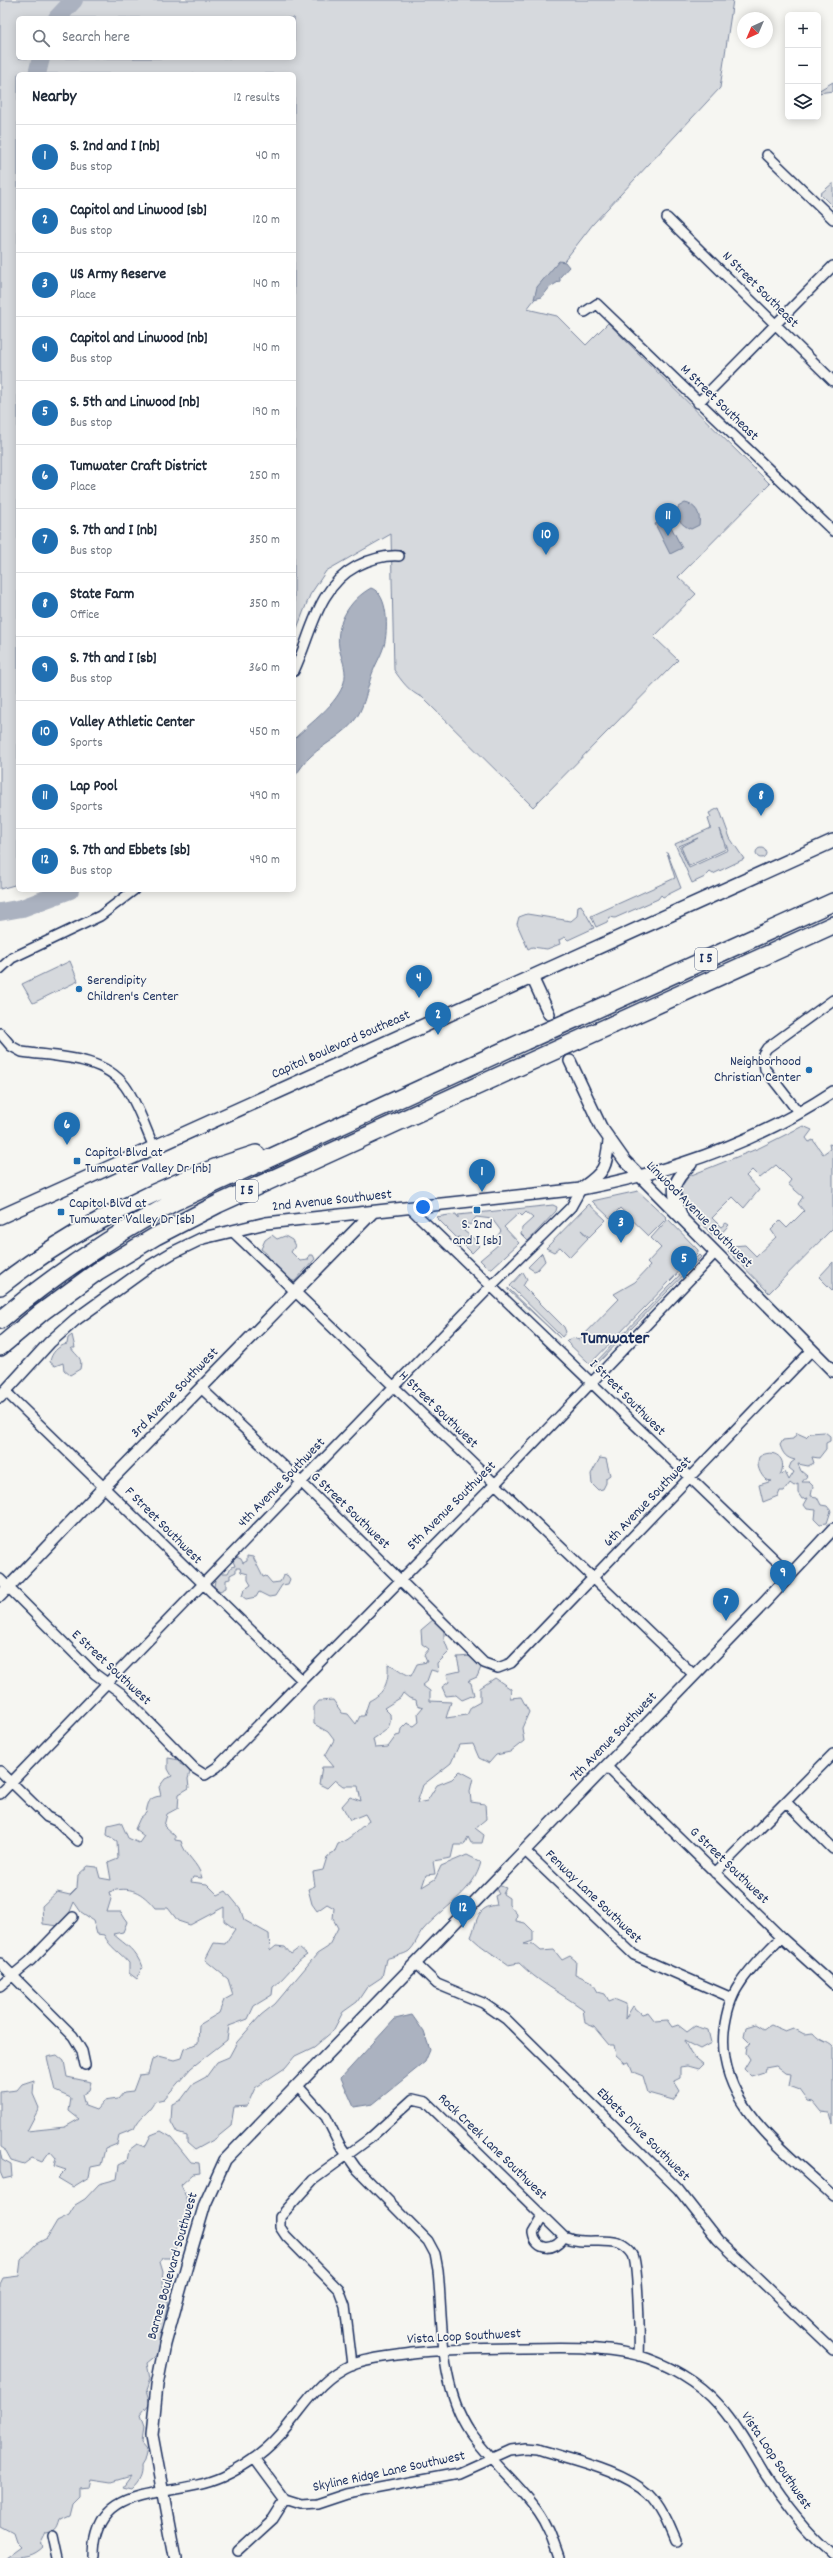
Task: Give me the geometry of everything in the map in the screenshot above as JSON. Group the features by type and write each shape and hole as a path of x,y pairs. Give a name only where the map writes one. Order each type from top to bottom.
{"highway":[{"name":"I 5","path":"0,1320 44,1284 138,1222 174,1202 313,1137 833,902"},
{"name":"I 5","path":"0,1348 42,1312 92,1275 156,1236 218,1204 833,925"},
{"path":"0,1286 45,1254 122,1210 229,1162 313,1137"}],"main road":[{"name":"Capitol Boulevard Southeast","path":"0,1217 833,841"}],"street":[{"path":"767,155 833,219"},
{"name":"N Street Southeast","path":"667,218 774,325 833,381"},
{"path":"698,403 833,266"},
{"name":"M Street Southeast","path":"585,312 597,304 698,403 833,531"},
{"path":"296,666 318,609 332,584 350,570 366,561 379,557 399,556"},
{"path":"0,969 12,958 100,916 131,892"},
{"path":"532,977 548,1014"},
{"path":"798,1113 765,1069 763,1054 767,1048 833,1000"},
{"path":"0,1034 12,1046 22,1052 97,1065 110,1071 129,1092 154,1147"},
{"name":"Linwood Avenue Southwest","path":"570,1061 609,1141 639,1177 833,1371"},
{"path":"639,1177 695,1161 747,1140 798,1113 833,1092"},
{"path":"581,1189 600,1175 606,1166 609,1141"},
{"path":"683,1220 675,1200 674,1185 682,1173 695,1161"},
{"name":"2nd Avenue Southwest","path":"3,1394 54,1338 75,1320 142,1272 172,1253 203,1238 266,1223 581,1189 639,1177"},
{"name":"4th Avenue Southwest","path":"0,1794 491,1286 571,1207 581,1189"},
{"name":"I Street Southwest","path":"410,1208 680,1470 790,1574"},
{"name":"3rd Avenue Southwest","path":"0,1596 104,1487 373,1212"},
{"name":"H Street Southwest","path":"232,1231 694,1675"},
{"name":"5th Avenue Southwest","path":"205,1775 217,1767 495,1484 715,1253"},
{"name":"6th Avenue Southwest","path":"498,1668 511,1663 594,1579 812,1350"},
{"name":"G Street Southwest","path":"201,1388 301,1482 484,1663 498,1668"},
{"name":"F Street Southwest","path":"3,1394 104,1487 302,1680"},
{"name":"7th Avenue Southwest","path":"415,1963 833,1529"},
{"name":"E Street Southwest","path":"0,1579 106,1683 121,1693 194,1768 205,1775"},
{"path":"716,1873 833,1754"},
{"name":"G Street Southwest","path":"606,1766 781,1937 833,1984"},
{"path":"0,1771 47,1816 58,1822 78,1841"},
{"path":"786,1802 833,1849"},
{"name":"Fenway Lane Southwest","path":"524,1850 634,1955 732,1998"},
{"path":"0,1986 13,1976 73,1917"},
{"path":"781,1937 747,1973 732,1998 727,2011 723,2041 727,2072 737,2096 753,2118 833,2196"},
{"path":"0,1963 73,2036 82,2051 85,2065"},
{"name":"Barnes Boulevard Southwest","path":"175,2558 152,2435 157,2385 166,2344 205,2204 225,2160 415,1963"},
{"name":"Ebbets Drive Southwest","path":"415,1963 437,1984 483,2003 506,2019 678,2189 718,2240 833,2350"},
{"path":"297,2086 326,2117 346,2155 356,2168 419,2231 435,2254 438,2270 449,2381 458,2409 470,2432 538,2511 549,2529 559,2558"},
{"name":"Rock Creek Lane Southwest","path":"346,2155 369,2139 408,2102 419,2099 426,2102 564,2237 559,2245 552,2248 546,2248 537,2244 534,2237 534,2228 542,2216"},
{"path":"346,2155 313,2180 280,2217 280,2227 286,2236 339,2290 345,2306 352,2365"},
{"path":"564,2237 574,2241 620,2244 633,2255 641,2339 639,2356"},
{"name":"Vista Loop Southwest","path":"94,2558 95,2534 98,2527 118,2503 220,2478 254,2458 279,2436 311,2394 352,2365 377,2358 445,2350 586,2347 639,2356 667,2368 696,2384 719,2405 781,2498 808,2531 833,2555"},
{"name":"Skyline Ridge Lane Southwest","path":"285,2500 301,2505 317,2504 347,2494 459,2473 510,2450 538,2449 618,2475 647,2493 663,2513 675,2541"},
{"path":"238,2551 273,2519 285,2500 254,2458"},
{"path":"53,2535 58,2558"}],"shaded area":[{"path":"0,0 733,0 720,88 593,224 527,309 557,316 586,345 608,323 770,484 678,577 696,594 654,637 678,660 533,807 422,697 410,689 394,670 391,534 326,571 310,595 296,631 296,72 16,72 16,885 0,889"},
{"path":"833,82 833,91 821,93 821,89"},
{"path":"833,183 833,207 820,194"},
{"path":"559,261 565,262 569,267 560,277 560,281 550,287 542,297 534,299 537,287"},
{"path":"685,503 695,508 699,517 699,525 691,529 680,521 677,515 678,507"},
{"path":"667,519 682,548 670,554 655,524"},
{"path":"371,588 381,597 386,614 386,631 384,646 372,674 362,707 357,717 347,729 311,756 296,774 296,737 330,705 341,690 344,682 345,671 338,642 341,623 350,607 363,593"},
{"path":"719,808 730,838 744,859 713,874 710,872 705,877 692,883 675,844 711,828 708,819 711,817 709,813","holes":["720,829 728,850 689,868 679,846 698,838 681,847 689,866 726,849"]},
{"path":"761,848 766,853 761,858 756,853"},
{"path":"667,852 681,888 663,897 661,895 658,899 615,918 610,917 607,922 596,927 591,916 675,878"},
{"path":"581,905 594,928 568,940 565,937 559,940 560,944 547,949 532,947 528,949 517,924 519,917 527,914 571,921 577,916 578,906"},
{"path":"70,961 78,981 33,1003 22,984"},
{"path":"803,1126 812,1130 806,1138 809,1142 813,1140 823,1154 830,1149 829,1144 833,1145 833,1228 769,1293 728,1251 732,1246 745,1245 756,1256 776,1237 771,1230 780,1221 787,1228 804,1211 798,1204 803,1197 788,1184 791,1180 776,1165 760,1178 752,1170 746,1176 759,1190 744,1208 733,1197 712,1218 721,1227 726,1223 729,1225 716,1239 683,1204 679,1190 689,1176 759,1148"},
{"path":"638,1191 667,1218 649,1236 620,1208 610,1218 592,1201"},
{"path":"589,1204 606,1220 589,1237 581,1230 588,1238 570,1257 560,1247 554,1252 546,1248"},
{"path":"553,1205 557,1207 556,1211 528,1241 521,1234 522,1228 533,1218 526,1212 522,1216 519,1213 504,1227 519,1243 492,1268 488,1268 480,1260 499,1244 496,1238 501,1231 492,1219 476,1217 470,1225 463,1221 464,1231 478,1242 479,1246 472,1253 458,1239 460,1237 457,1238 436,1217 456,1214 458,1218 458,1215"},
{"path":"668,1219 698,1250 698,1252 590,1364 566,1341 573,1338 579,1340 619,1299 614,1294 635,1282 650,1266 647,1263 661,1248 651,1238"},
{"path":"272,1235 277,1239 285,1236 292,1240 295,1246 291,1252 300,1261 308,1260 309,1255 313,1255 315,1259 295,1281 277,1281 271,1275 272,1267 266,1261 267,1254 261,1249 265,1240"},
{"path":"542,1253 545,1261 537,1270 534,1271 528,1267"},
{"path":"699,1255 701,1257 594,1367 593,1365"},
{"path":"833,1262 833,1291 819,1277"},
{"path":"523,1272 527,1279 523,1286 564,1327 566,1332 562,1337 510,1286"},
{"path":"508,1288 560,1338 508,1290"},
{"path":"72,1335 75,1348 71,1348 79,1357 81,1365 80,1369 70,1375 64,1370 63,1363 55,1366 50,1362 53,1353 61,1346 67,1344 68,1338"},
{"path":"825,1432 830,1436 830,1441 826,1443 826,1449 819,1458 812,1457 814,1463 808,1466 798,1464 801,1471 807,1476 802,1482 809,1482 813,1486 811,1496 817,1497 821,1505 827,1506 831,1511 827,1523 820,1524 815,1519 816,1510 807,1509 804,1505 808,1498 802,1499 798,1493 798,1484 794,1486 790,1483 784,1491 780,1491 778,1496 763,1502 759,1485 772,1481 766,1480 760,1472 758,1467 759,1457 769,1453 778,1456 781,1459 782,1464 780,1475 785,1472 789,1480 794,1472 789,1468 791,1463 795,1460 787,1457 784,1453 780,1445 783,1440 793,1439 797,1433 806,1437 810,1433"},
{"path":"600,1458 606,1459 610,1475 606,1478 606,1483 603,1489 598,1490 592,1484 591,1474"},
{"path":"247,1556 253,1557 263,1577 266,1576 272,1583 280,1582 283,1576 287,1575 290,1579 288,1584 282,1585 275,1596 269,1597 259,1592 256,1597 246,1599 242,1596 244,1590 251,1585 248,1580 248,1574 241,1572 240,1568 236,1568 236,1572 230,1575 230,1579 226,1580 226,1588 220,1591 214,1587 215,1580 221,1573 228,1573 231,1567 235,1566 233,1561 236,1557 241,1559 243,1563 247,1561"},
{"path":"434,1619 444,1628 444,1639 449,1652 437,1664 438,1672 431,1670 427,1681 422,1685 430,1691 430,1701 451,1702 446,1718 467,1715 471,1707 480,1702 480,1688 495,1678 511,1689 510,1698 521,1697 529,1712 522,1728 524,1741 510,1752 496,1755 489,1763 479,1758 473,1744 459,1745 451,1763 423,1785 417,1803 427,1801 437,1785 452,1779 460,1771 473,1778 470,1791 471,1802 485,1804 486,1819 475,1828 484,1835 482,1843 471,1843 468,1837 464,1845 454,1845 451,1858 433,1861 435,1874 426,1875 422,1887 435,1879 441,1866 467,1855 481,1862 477,1873 465,1891 423,1930 409,1951 386,1959 382,1977 367,1987 357,2002 343,2012 333,2031 314,2047 295,2056 285,2068 255,2088 247,2106 234,2107 231,2126 215,2139 195,2150 187,2143 187,2136 177,2133 171,2122 172,2104 181,2100 193,2084 206,2077 217,2062 229,2057 237,2042 261,2015 275,2004 317,1954 328,1947 338,1928 333,1919 334,1908 327,1904 317,1911 312,1904 308,1889 315,1886 313,1872 323,1870 327,1857 334,1853 338,1844 343,1842 369,1821 365,1814 350,1820 342,1806 350,1797 361,1801 358,1786 343,1786 335,1780 327,1788 319,1784 322,1767 334,1767 325,1756 334,1740 328,1732 314,1724 314,1707 319,1701 333,1700 342,1713 348,1714 356,1724 360,1716 364,1716 369,1701 379,1694 385,1686 388,1676 388,1664 411,1676 417,1664 427,1662 424,1655 429,1649 422,1644 421,1630","holes":["403,1693 409,1698 416,1700 417,1705 423,1707 418,1713 419,1722 414,1726 407,1723 401,1729 400,1735 396,1736 388,1747 375,1748 373,1739 387,1729 390,1723 390,1714 384,1708 400,1698"]},
{"path":"472,1656 482,1665 477,1677 468,1681 471,1683 474,1695 462,1700 456,1695 446,1696 442,1687 449,1682 447,1674 460,1671 457,1657"},
{"path":"168,1758 180,1760 180,1764 191,1769 188,1779 189,1788 179,1794 178,1808 167,1814 164,1826 175,1836 175,1840 181,1841 185,1851 198,1868 202,1878 193,1877 191,1882 207,1884 218,1895 226,1891 240,1908 244,1920 269,1934 270,1951 276,1946 285,1947 291,1954 299,1948 307,1955 273,1987 272,1995 254,2006 248,2019 229,2026 227,2040 191,2068 164,2099 155,2101 150,2109 136,2124 134,2129 119,2135 117,2144 105,2149 101,2165 91,2167 89,2177 73,2187 58,2178 66,2170 54,2166 56,2158 50,2151 42,2162 32,2158 24,2164 11,2160 6,2151 0,2147 0,2092 17,2090 22,2084 34,2080 33,2094 39,2108 27,2131 65,2127 79,2119 69,2111 71,2098 55,2091 47,2057 57,2055 64,2061 67,2077 91,2082 89,2090 82,2095 85,2106 96,2110 104,2101 118,2099 124,2092 133,2091 139,2075 148,2074 152,2060 159,2056 174,2060 181,2058 184,2049 198,2043 199,2025 219,2013 224,2000 233,1995 228,1979 205,1960 214,1943 225,1944 235,1929 224,1921 224,1907 190,1925 178,1921 168,1908 155,1908 150,1902 135,1891 123,1889 109,1892 111,1899 107,1912 121,1912 127,1922 123,1932 113,1934 137,1956 140,1961 142,1967 137,1979 129,1973 129,1963 126,1959 112,1947 104,1935 97,1934 93,1920 81,1912 74,1902 69,1914 59,1926 43,1924 42,1906 57,1892 70,1895 77,1888 78,1875 88,1866 97,1867 100,1878 111,1880 108,1863 118,1859 117,1841 107,1835 108,1825 121,1822 128,1838 139,1843 144,1836 135,1829 140,1818 146,1813 150,1801 161,1796 159,1787 165,1779 172,1776 168,1769"},
{"path":"498,1885 506,1888 503,1894 509,1898 509,1905 517,1914 516,1921 525,1923 533,1931 533,1941 524,1944 534,1945 541,1951 554,1950 562,1960 570,1956 576,1961 575,1974 592,1982 598,1992 605,1994 609,2001 614,1999 626,2004 625,2019 633,2006 642,2014 648,2012 655,2021 667,2020 672,2027 678,2025 687,2032 695,2026 708,2030 711,2043 700,2049 684,2041 691,2054 703,2064 698,2069 687,2066 680,2067 680,2078 674,2081 680,2091 673,2100 648,2093 643,2076 633,2072 629,2062 625,2063 616,2055 614,2045 609,2045 594,2027 585,2023 583,2009 542,1982 519,1963 508,1965 471,1937 481,1912 485,1908 497,1905 495,1896 499,1894 497,1891"},
{"path":"412,2015 424,2032 430,2050 425,2062 373,2104 354,2107 341,2078 395,2019"},
{"path":"756,2024 764,2029 771,2025 785,2031 793,2028 804,2034 813,2033 818,2038 833,2047 833,2124 830,2113 821,2112 813,2102 808,2101 800,2090 789,2086 791,2074 785,2073 776,2066 765,2068 764,2072 751,2076 744,2069 750,2059 746,2053 747,2046 751,2044 744,2037 746,2027"},
{"path":"161,2131 171,2137 191,2162 199,2163 200,2173 193,2174 181,2185 187,2205 185,2222 172,2258 162,2258 160,2262 163,2272 162,2283 169,2304 160,2335 162,2347 158,2354 147,2363 150,2379 146,2390 150,2403 140,2415 144,2427 142,2442 147,2448 144,2461 141,2466 140,2476 138,2481 131,2489 123,2487 131,2476 111,2482 91,2479 89,2487 78,2488 78,2496 72,2502 69,2514 60,2518 54,2529 45,2532 39,2544 43,2547 39,2551 27,2557 6,2558 21,2547 16,2542 13,2533 0,2526 0,2284 3,2278 19,2276 21,2260 36,2244 47,2238 57,2221 69,2215 75,2205 85,2199 99,2184 117,2179 119,2165 127,2161 129,2150 137,2144 145,2147 151,2135"},
{"path":"0,2151 2,2159 11,2164 12,2177 3,2179 0,2172"}],"waterway":[{"path":"59,16 74,0"},
{"path":"38,72 40,60"},
{"path":"0,912 22,908 65,892"}],"tunnel":[{"path":"549,1014 570,1061"}],"place":[{"name":"Lap Pool","path":"668,536"},
{"name":"Valley Athletic Center","path":"546,555"},
{"name":"State Farm","path":"761,816"},
{"name":"Serendipity Children's Center","path":"79,989"},
{"name":"Capitol and Linwood [nb]","path":"419,998"},
{"name":"Capitol and Linwood [sb]","path":"438,1035"},
{"name":"Neighborhood Christian Center","path":"809,1070"},
{"name":"Tumwater Craft District","path":"67,1145"},
{"name":"Capitol Blvd at Tumwater Valley Dr [nb]","path":"77,1161"},
{"name":"S. 2nd and I [nb]","path":"482,1192"},
{"name":"S. 2nd and I [sb]","path":"477,1210"},
{"name":"Capitol Blvd at Tumwater Valley Dr [sb]","path":"61,1212"},
{"name":"US Army Reserve","path":"621,1243"},
{"name":"S. 5th and Linwood [nb]","path":"684,1279"},
{"name":"S. 7th and I [sb]","path":"783,1593"},
{"name":"S. 7th and I [nb]","path":"726,1621"},
{"name":"S. 7th and Ebbets [sb]","path":"463,1928"}],"district":[{"name":"Tumwater","path":"615,1339"}]}
